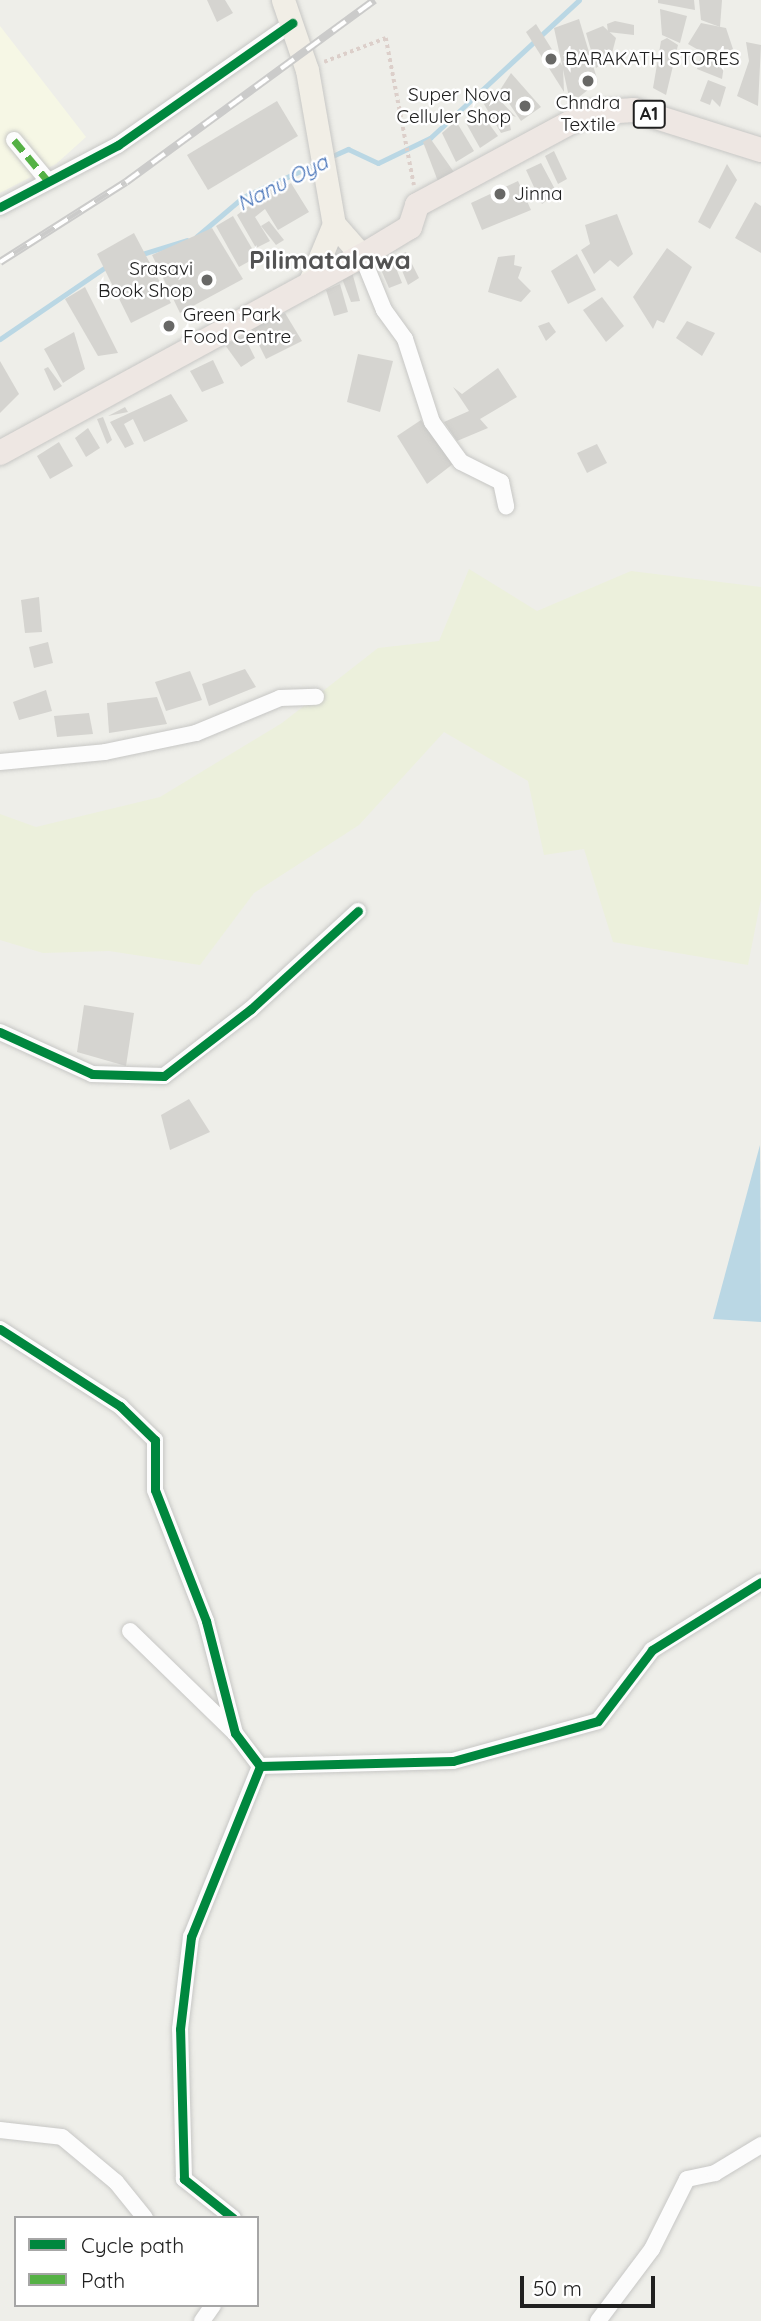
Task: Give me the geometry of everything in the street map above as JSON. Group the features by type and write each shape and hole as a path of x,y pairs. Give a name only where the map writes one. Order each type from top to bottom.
{"highway":[{"name":"A1","path":"0,453 362,256 410,227 417,205 588,113 634,110 761,150"}],"main road":[{"path":"283,0 307,70 334,223 362,256"},
{"path":"309,284 334,223"}],"street":[{"path":"0,207 118,145 292,23"},
{"path":"14,141 48,181"},
{"path":"362,256 384,310 405,339 432,422 461,462 501,482 506,506"},
{"path":"0,762 106,752 196,733 280,698 316,697"},
{"path":"0,1032 92,1074 164,1076 251,1009 358,911"},
{"path":"0,1329 120,1406 155,1440 155,1489 206,1621 235,1733"},
{"path":"260,1766 453,1761 598,1721 652,1650 761,1582"},
{"path":"130,1631 235,1733 260,1766"},
{"path":"230,2216 184,2179 180,2029 191,1937 260,1766"},
{"path":"0,2130 62,2137 116,2182 143,2216"},
{"path":"598,2321 652,2249 687,2179 715,2173 761,2145"}],"path":[{"path":"307,70 386,38 414,186"}],"shaded area":[{"path":"0,26 86,137 56,164 0,193"},
{"path":"469,569 537,611 631,571 761,587 761,899 748,965 613,942 584,849 544,855 528,781 444,732 359,825 254,893 200,965 109,951 43,953 0,940 0,814 36,827 160,797 282,723 378,648 439,641"}],"water":[{"path":"760,1145 761,1322 713,1319"}],"building":[{"path":"207,0 225,0 233,13 217,22"},
{"path":"658,0 694,0 695,10 658,3"},
{"path":"699,0 722,0 720,27 701,20"},
{"path":"660,9 687,16 680,43 662,35"},
{"path":"579,19 598,82 579,97 569,97 554,28"},
{"path":"615,21 634,25 634,35 608,32 607,24"},
{"path":"701,23 726,28 733,49 726,52 722,79 697,69 702,52 688,44"},
{"name":"BARAKATH STORES","path":"536,24 563,67 564,92 526,32"},
{"path":"603,26 616,38 611,57 596,68 586,33"},
{"path":"667,38 678,45 666,95 653,88 661,41"},
{"path":"746,42 761,45 758,106 737,96 749,61"},
{"path":"688,51 695,56 691,63 684,54"},
{"path":"511,73 541,107 521,121 500,90"},
{"path":"708,80 726,87 720,107 712,99 710,105 700,101"},
{"path":"491,91 516,117 508,114 511,130 501,133 481,99"},
{"path":"277,101 298,136 208,190 187,155"},
{"path":"478,109 498,136 480,148 466,123"},
{"path":"456,121 474,151 456,162 442,133"},
{"path":"430,138 456,175 439,184 423,142"},
{"path":"554,151 567,179 558,184 545,156"},
{"path":"541,163 557,193 542,204 526,170"},
{"path":"727,164 737,180 710,229 698,222"},
{"path":"281,181 285,187 291,183 309,212 278,230 265,209 255,217 270,241 256,248 237,215"},
{"path":"518,181 531,210 482,230 471,203"},
{"path":"755,202 761,206 761,253 735,238"},
{"path":"617,214 633,254 618,267 610,260 594,274 581,250 590,244 585,225"},
{"path":"233,216 257,257 239,267 216,226"},
{"path":"269,221 284,240 276,245 261,226"},
{"path":"212,228 243,279 180,313 152,255"},
{"path":"134,233 171,303 131,323 97,254"},
{"path":"667,248 692,267 664,323 657,320 653,329 633,297"},
{"path":"406,252 419,278 408,285 396,256"},
{"path":"577,254 596,290 568,304 551,271"},
{"path":"515,255 514,265 522,267 518,278 531,291 521,302 488,292 498,257"},
{"path":"392,258 402,283 389,288 379,265"},
{"path":"352,272 360,301 351,302 341,276"},
{"path":"340,284 348,312 334,316 326,290"},
{"path":"85,287 118,353 98,356 65,299"},
{"path":"602,297 624,326 606,342 583,310"},
{"path":"285,313 302,341 266,359 251,329"},
{"path":"687,321 715,333 702,356 676,338"},
{"path":"549,322 556,332 546,341 538,326"},
{"path":"74,332 85,369 63,383 44,349"},
{"path":"244,336 255,358 241,367 225,345"},
{"path":"358,354 393,361 380,412 347,402"},
{"path":"213,360 224,383 202,392 190,371"},
{"path":"0,361 19,394 0,413"},
{"path":"48,367 62,386 54,391 44,369"},
{"path":"498,368 517,397 480,419 488,428 457,441 444,422 469,411 453,387 462,394"},
{"path":"171,394 188,421 144,442 133,419 124,424 134,444 125,448 110,422"},
{"path":"125,407 128,412 108,416"},
{"path":"103,417 112,440 107,444 97,419"},
{"path":"421,420 453,464 427,484 397,436"},
{"path":"88,428 100,448 86,457 75,438"},
{"path":"59,442 73,466 50,479 37,456"},
{"path":"597,444 607,463 587,473 577,453"},
{"path":"39,597 42,632 25,633 21,600"},
{"path":"48,642 53,663 34,668 29,647"},
{"path":"245,669 256,687 209,706 202,684"},
{"path":"190,671 202,700 166,711 155,682"},
{"path":"46,690 52,711 19,720 13,702"},
{"path":"157,697 167,724 109,733 107,703"},
{"path":"89,713 93,734 57,737 54,716"},
{"path":"84,1005 134,1013 126,1066 77,1052"},
{"path":"189,1099 210,1132 170,1150 161,1115"}],"waterway":[{"name":"Nanu Oya","path":"330,157 348,149 378,163 430,138 579,0"},
{"name":"Nanu Oya","path":"196,237 243,197 318,163"},
{"name":"Nanu Oya","path":"139,255 187,240"},
{"name":"Nanu Oya","path":"0,339 110,264"}],"railway":[{"path":"0,262 126,182 375,0"}],"marked path":[{"path":"14,140 48,181"}],"cycle path":[{"path":"0,207 118,145 292,23"},
{"path":"0,1032 92,1074 164,1076 251,1009 358,911"},
{"path":"0,1329 120,1406 155,1440 155,1490 206,1621 235,1733 260,1766"},
{"path":"230,2216 184,2179 180,2029 191,1937 260,1766 453,1761 598,1721 652,1650 761,1582"}],"place":[{"name":"BARAKATH STORES","path":"551,59"},
{"name":"Chndra Textile","path":"588,81"},
{"name":"Super Nova Celluler Shop","path":"525,106"},
{"name":"Jinna","path":"500,194"},
{"name":"Srasavi Book Shop","path":"207,280"},
{"name":"Green Park Food Centre","path":"169,326"}],"district":[{"name":"Pilimatalawa","path":"330,260"}]}
